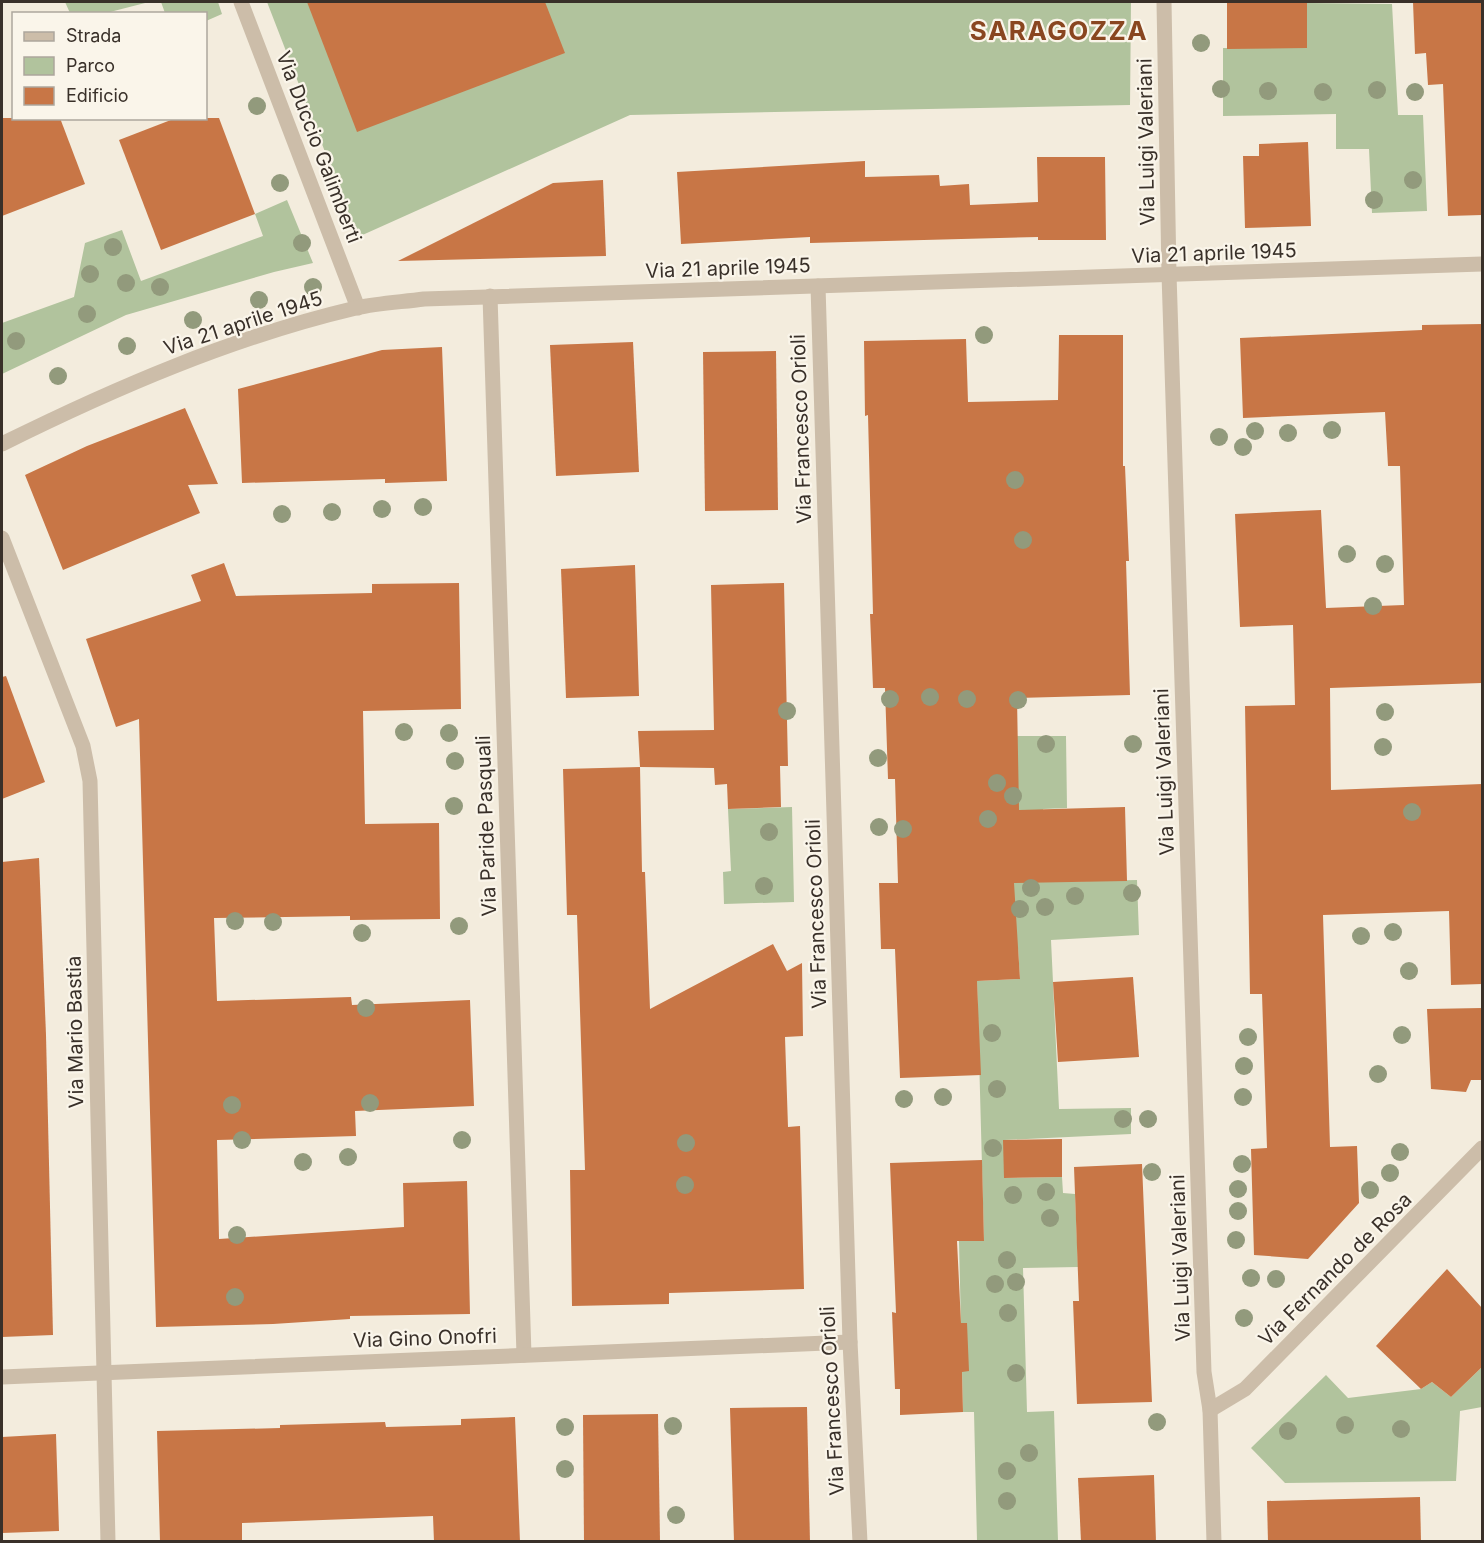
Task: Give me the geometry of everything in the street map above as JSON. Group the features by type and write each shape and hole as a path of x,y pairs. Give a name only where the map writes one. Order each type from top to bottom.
{"street":[{"name":"Via Duccio Galimberti","path":"241,2 358,308"},
{"name":"Via Luigi Valeriani","path":"1164,2 1169,274 1204,1360 1210,1410 1214,1542"},
{"name":"Via 21 aprile 1945","path":"2,444 75,407 189,361 275,330 358,308 424,300 490,296 1482,264"},
{"name":"Via Francesco Orioli","path":"818,286 850,1342 860,1542"},
{"name":"Via Paride Pasquali","path":"490,296 524,1355"},
{"name":"Via Mario Bastia","path":"2,538 83,746 90,781 108,1542"},
{"name":"Via Fernando de Rosa","path":"1210,1410 1245,1389 1482,1148"},
{"name":"Via Gino Onofri","path":"2,1377 850,1342"}],"green space":[{"path":"65,2 149,2 110,12 70,12"},
{"path":"161,2 218,2 222,14 207,21 207,12 165,12"},
{"path":"267,2 1131,2 1130,105 630,115 358,237"},
{"path":"1307,3 1392,4 1398,115 1423,115 1427,211 1372,213 1369,149 1336,149 1336,114 1223,116 1223,48 1306,48"},
{"path":"287,200 313,263 126,315 2,374 2,323 74,297 85,243 122,230 141,281 263,236 255,214"},
{"path":"1017,736 1066,736 1067,808 1043,809 1045,882 1137,880 1139,935 1051,940 1059,1109 1131,1108 1131,1134 1004,1140 1005,1178 1062,1177 1063,1193 1075,1194 1078,1267 1023,1268 1027,1412 1054,1411 1058,1541 977,1541 974,1412 963,1412 959,1241 984,1240 977,981 1020,979 1018,948 980,841"},
{"path":"792,807 794,902 724,904 723,872 731,871 728,809"},
{"path":"1482,1367 1482,1407 1460,1411 1456,1481 1285,1483 1251,1448 1326,1375 1348,1398 1421,1389 1432,1382 1451,1397"}],"building":[{"path":"307,2 545,2 565,53 357,132"},
{"path":"1227,2 1307,2 1307,48 1227,49"},
{"path":"1413,2 1481,2 1482,215 1448,216 1443,84 1428,85 1426,53 1415,54"},
{"path":"2,118 61,120 85,184 2,216"},
{"path":"219,118 255,214 161,250 119,140 171,120"},
{"path":"1308,142 1311,226 1245,228 1243,156 1259,156 1259,144"},
{"path":"1037,157 1105,157 1106,240 1038,240 1038,237 810,243 810,237 681,244 677,172 865,161 865,177 939,175 940,186 969,184 970,205 1038,202"},
{"path":"603,180 606,256 398,261 553,183"},
{"path":"1482,324 1482,683 1330,688 1331,790 1482,784 1482,984 1451,985 1449,911 1323,915 1330,1147 1357,1146 1359,1203 1308,1259 1254,1255 1251,1149 1267,1148 1262,994 1250,994 1245,706 1295,705 1293,625 1240,627 1235,514 1321,510 1326,608 1404,605 1400,466 1388,466 1385,412 1243,418 1240,338 1422,330 1422,325"},
{"path":"1059,335 1123,335 1123,466 1125,466 1129,561 1126,561 1130,695 1017,698 1019,810 1125,807 1127,881 1014,883 1020,979 977,981 981,1075 900,1078 895,949 881,949 879,883 898,883 895,779 888,779 885,688 873,688 868,415 865,416 864,341 966,339 968,402 1058,400"},
{"path":"633,342 639,472 556,476 550,345"},
{"path":"442,347 447,481 385,483 385,479 242,483 238,389 382,350"},
{"path":"776,351 778,510 705,511 703,352"},
{"path":"185,408 218,484 188,485 200,513 63,570 25,475 87,446"},
{"path":"224,563 236,596 372,593 372,584 459,583 461,709 363,711 365,824 439,823 440,919 350,920 350,916 214,918 217,1001 351,997 352,1005 470,1000 474,1106 355,1111 356,1136 217,1140 219,1239 404,1227 403,1183 467,1181 470,1314 350,1316 350,1319 273,1324 156,1327 139,719 116,727 86,639 201,601 191,575"},
{"path":"635,565 639,696 566,698 561,569"},
{"path":"784,583 788,766 780,766 781,807 728,809 727,784 715,785 714,768 640,767 638,731 714,730 711,585"},
{"path":"6,676 45,782 2,799 2,677"},
{"path":"640,767 642,872 645,872 650,1009 773,944 787,971 802,963 803,1036 785,1037 788,1127 800,1126 804,1289 669,1293 669,1304 572,1306 570,1170 585,1170 577,915 567,915 563,769"},
{"path":"39,858 46,1035 53,1335 2,1337 2,862"},
{"path":"1133,977 1139,1057 1058,1062 1053,982"},
{"path":"1482,1008 1482,1080 1471,1080 1466,1092 1431,1089 1427,1009"},
{"path":"1062,1139 1062,1177 1004,1178 1003,1140"},
{"path":"982,1160 984,1241 957,1241 961,1323 967,1323 969,1371 962,1372 963,1412 900,1415 900,1389 895,1389 892,1312 896,1313 890,1163"},
{"path":"1142,1164 1152,1402 1077,1404 1073,1301 1079,1301 1074,1167"},
{"path":"1447,1269 1482,1308 1482,1367 1451,1397 1432,1382 1421,1389 1376,1346"},
{"path":"807,1407 810,1542 734,1542 730,1408"},
{"path":"658,1414 660,1542 584,1542 583,1415"},
{"path":"515,1417 520,1542 434,1542 433,1516 242,1523 242,1542 160,1542 157,1431 280,1428 280,1425 385,1422 386,1427 461,1425 461,1419"},
{"path":"56,1434 59,1531 2,1533 2,1437"},
{"path":"1154,1475 1156,1542 1081,1542 1078,1478"},
{"path":"1420,1497 1421,1542 1268,1542 1267,1501"}],"district":[{"name":"SARAGOZZA","path":"1059,30"}]}
